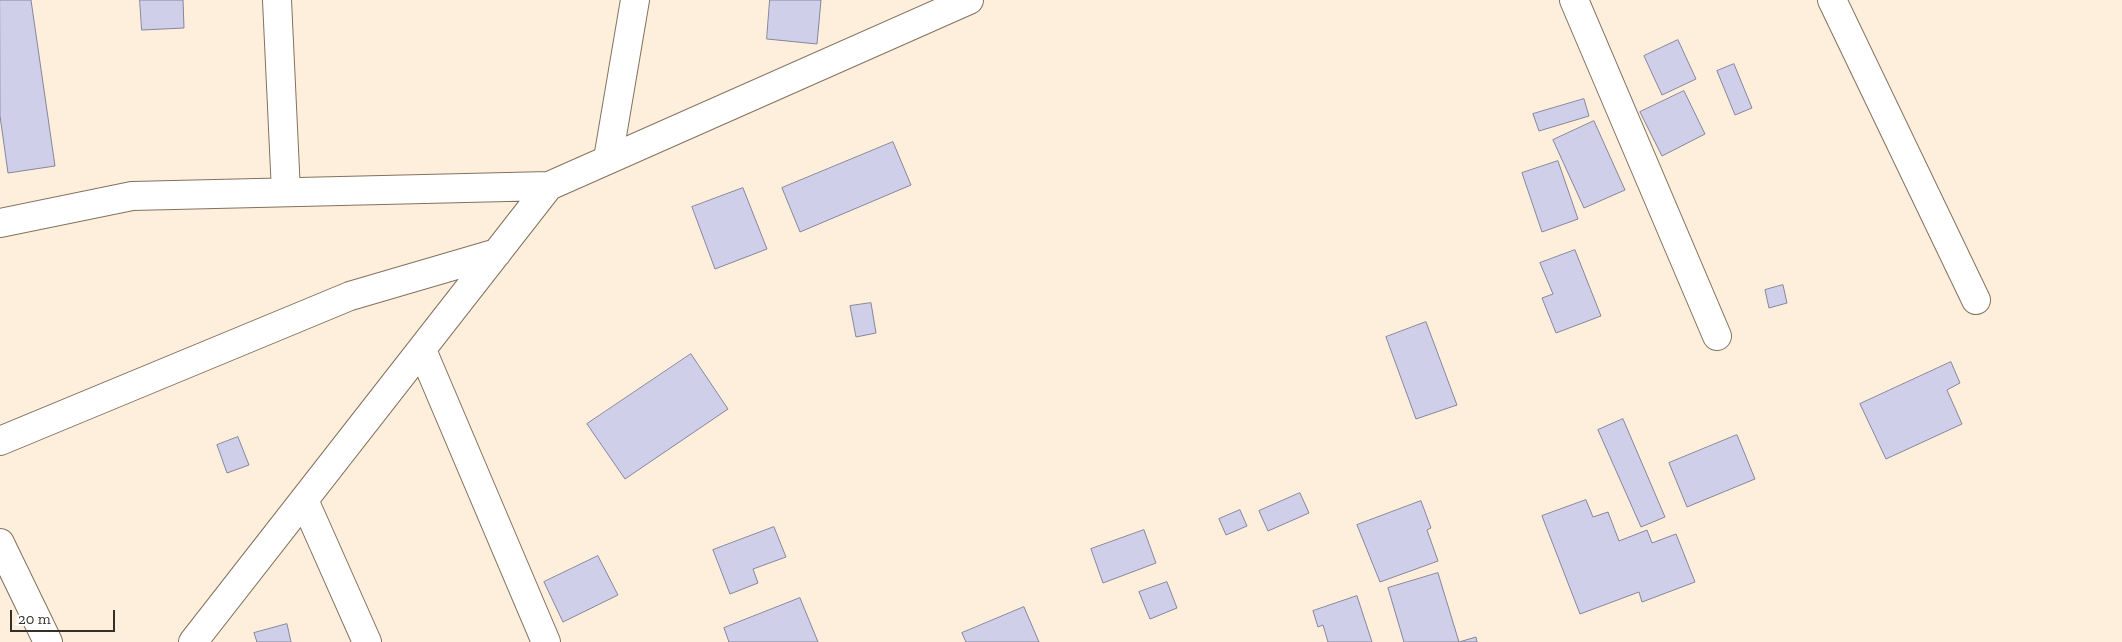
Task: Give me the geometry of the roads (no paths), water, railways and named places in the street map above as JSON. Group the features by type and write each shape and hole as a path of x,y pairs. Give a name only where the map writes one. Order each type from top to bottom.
{"street":[{"path":"278,0 286,192"},
{"path":"608,159 635,0"},
{"path":"0,223 132,196 549,186 969,0"},
{"path":"1574,0 1717,336"},
{"path":"1832,0 1976,300"},
{"path":"197,640 549,186"},
{"path":"0,440 350,296 497,253"},
{"path":"422,350 546,642"},
{"path":"304,500 367,642"},
{"path":"0,543 48,642"}]}
